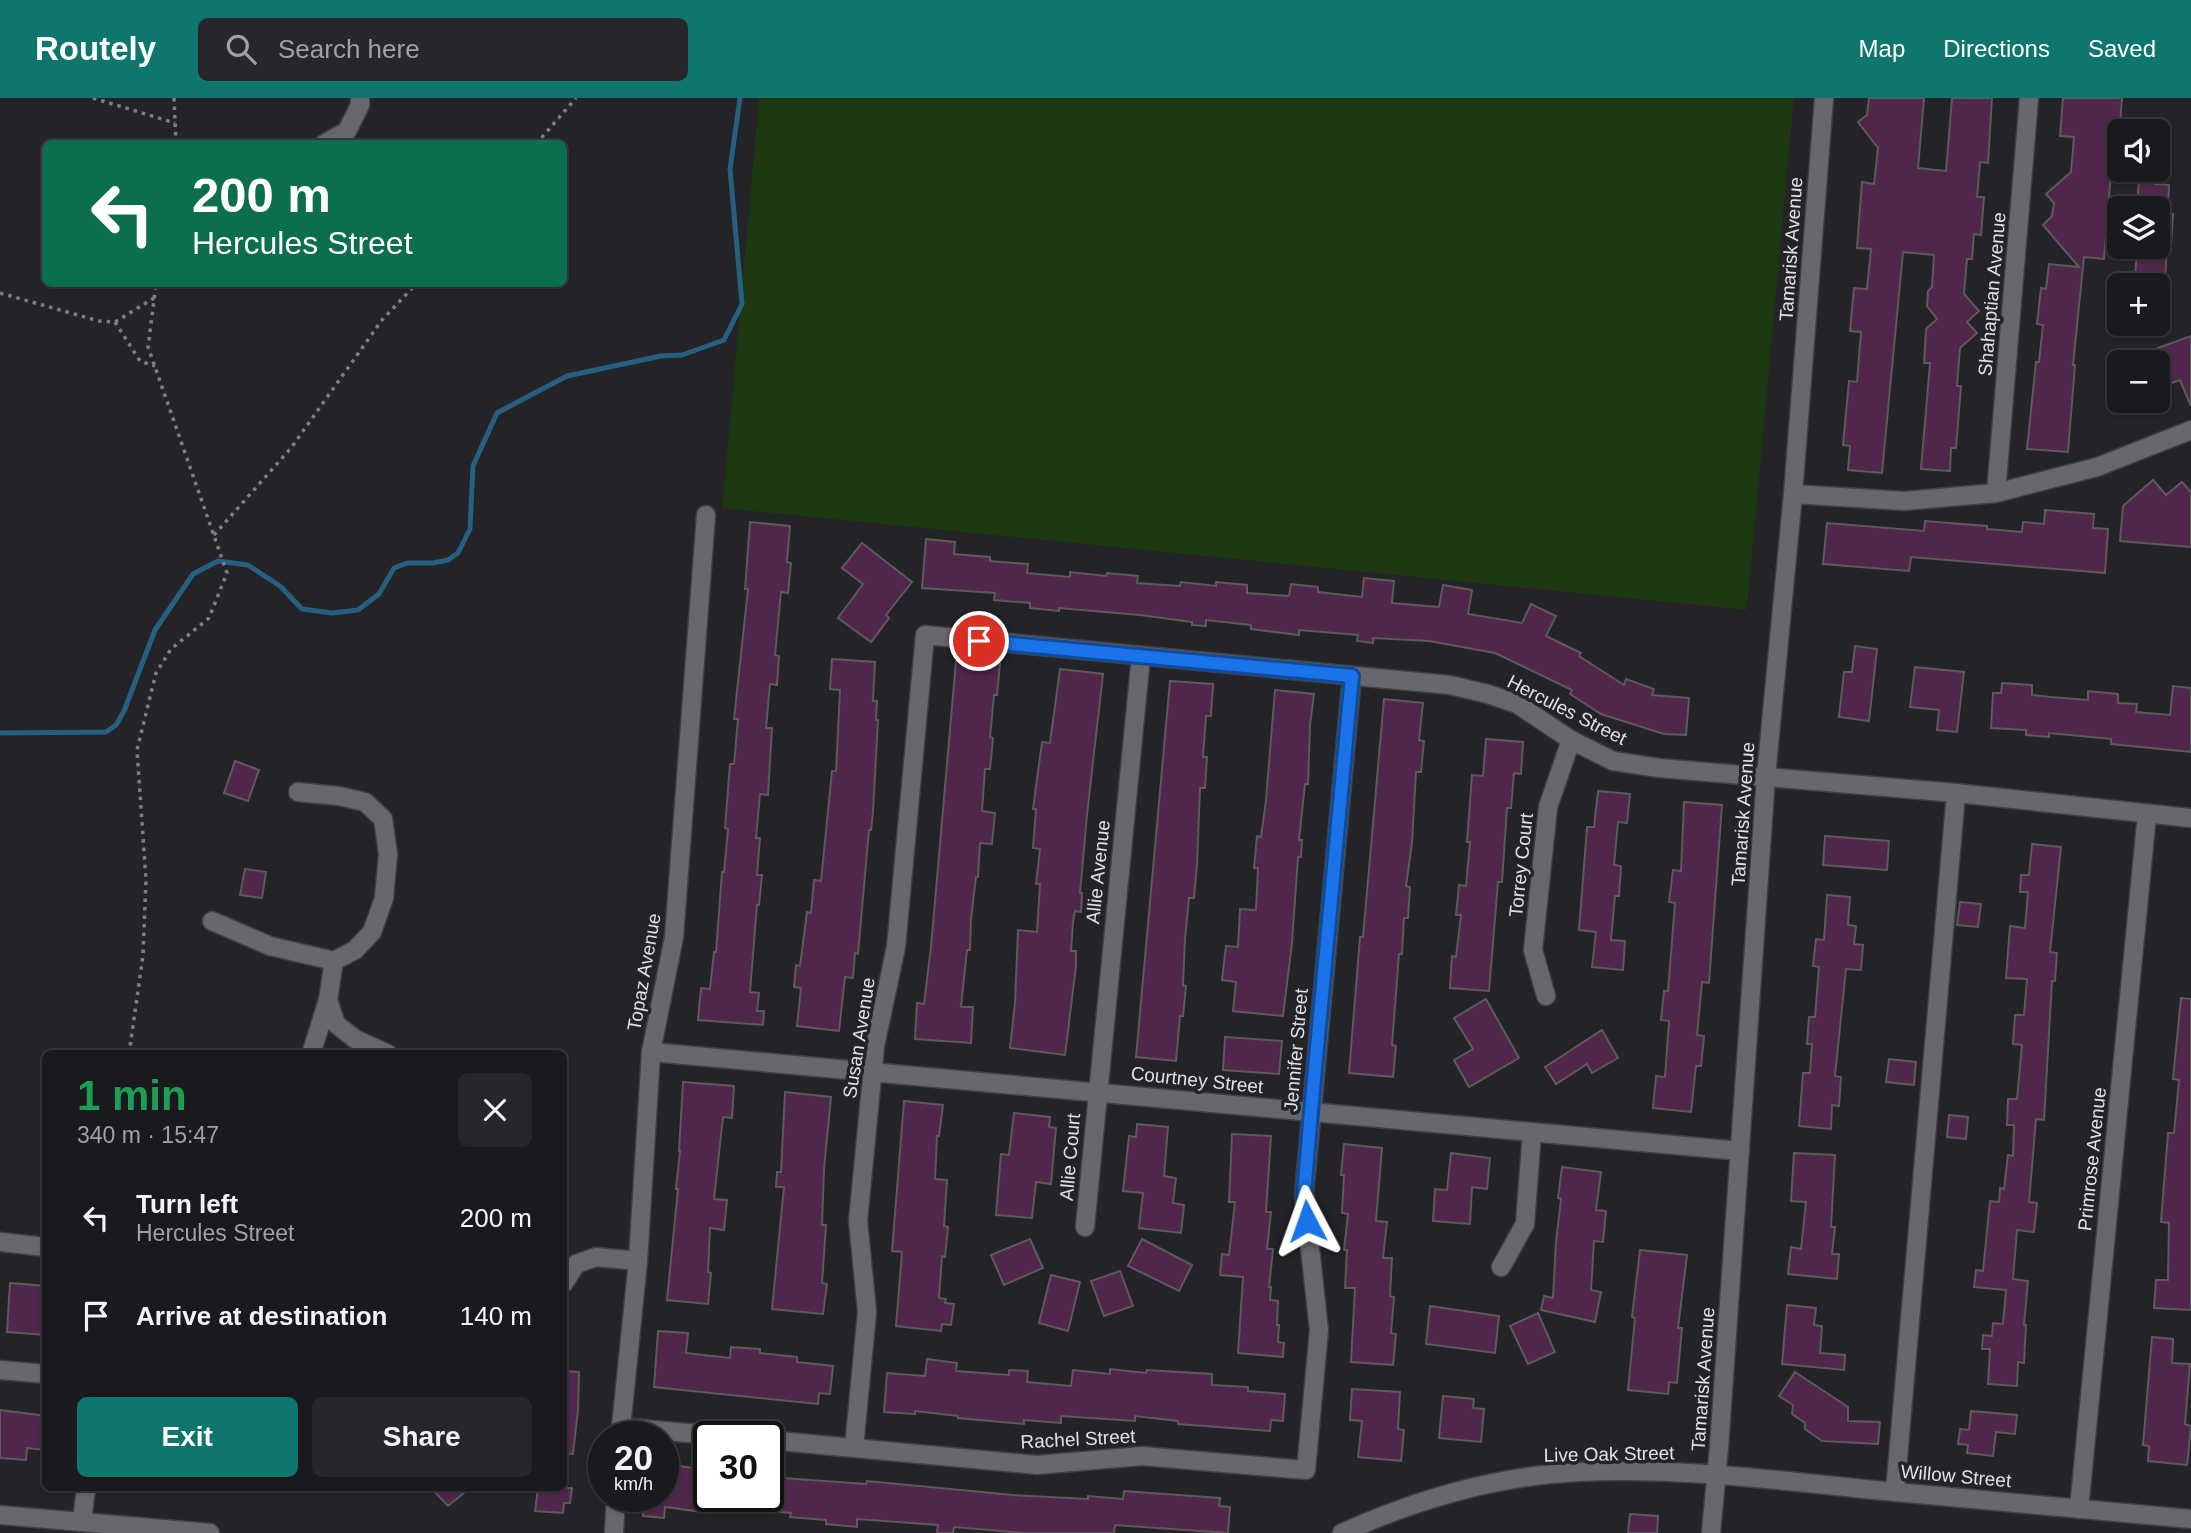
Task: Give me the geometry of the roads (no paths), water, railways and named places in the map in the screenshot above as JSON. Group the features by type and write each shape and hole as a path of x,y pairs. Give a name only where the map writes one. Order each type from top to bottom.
{"street":[{"path":"331,140 347,131 360,105 360,98"},
{"name":"Tamarisk Avenue","path":"1711,1533 1766,776 1793,494 1824,98"},
{"name":"Shahaptian Avenue","path":"1996,493 2029,98"},
{"path":"1793,494 1904,501 1996,493 2097,467 2191,430"},
{"name":"Topaz Avenue","path":"622,1421 638,1261 651,1052 674,937 706,515"},
{"name":"Hercules Street","path":"925,635 1450,685 1517,704 1571,740 1613,761 1659,768 1956,793 2191,818"},
{"name":"Susan Avenue","path":"855,1447 867,1312 858,1222 875,1046 896,947 925,635"},
{"name":"Allie Avenue","path":"1098,1091 1141,656"},
{"name":"Jennifer Street","path":"1306,1469 1319,1330 1304,1194 1352,676"},
{"name":"Torrey Court","path":"1546,996 1533,950 1548,807 1571,740"},
{"path":"212,922 270,946 334,961 355,950 372,932 384,898 388,854 383,820 365,802 298,792"},
{"path":"1895,1492 1956,793"},
{"name":"Primrose Avenue","path":"2079,1509 2147,814"},
{"path":"312,1050 328,1000 334,961"},
{"path":"328,1000 337,1024 355,1039 379,1050"},
{"name":"Courtney Street","path":"651,1052 1740,1151"},
{"name":"Allie Court","path":"1085,1227 1098,1091"},
{"path":"1501,1267 1525,1224 1532,1132"},
{"path":"0,1242 42,1247"},
{"path":"567,1278 576,1264 596,1256 638,1261"},
{"path":"0,1370 42,1374"},
{"name":"Rachel Street","path":"784,1441 1037,1465 1142,1456 1306,1469"},
{"name":"Live Oak Street","path":"1342,1533 1374,1519 1466,1490 1520,1478 1599,1472 1717,1475"},
{"name":"Willow Street","path":"1717,1475 2191,1519"},
{"path":"82,1521 86,1491"},
{"path":"614,1533 615,1512"},
{"path":"0,1515 210,1533"}],"waterway":[{"path":"0,733 106,732 116,725 155,630 193,574 218,561 248,565 280,586 302,609 332,613 358,610 379,594 394,568 407,563 448,560 458,553 470,529 473,466 497,413 567,376 661,356 682,355 724,340 742,304 730,169 740,98"}]}
